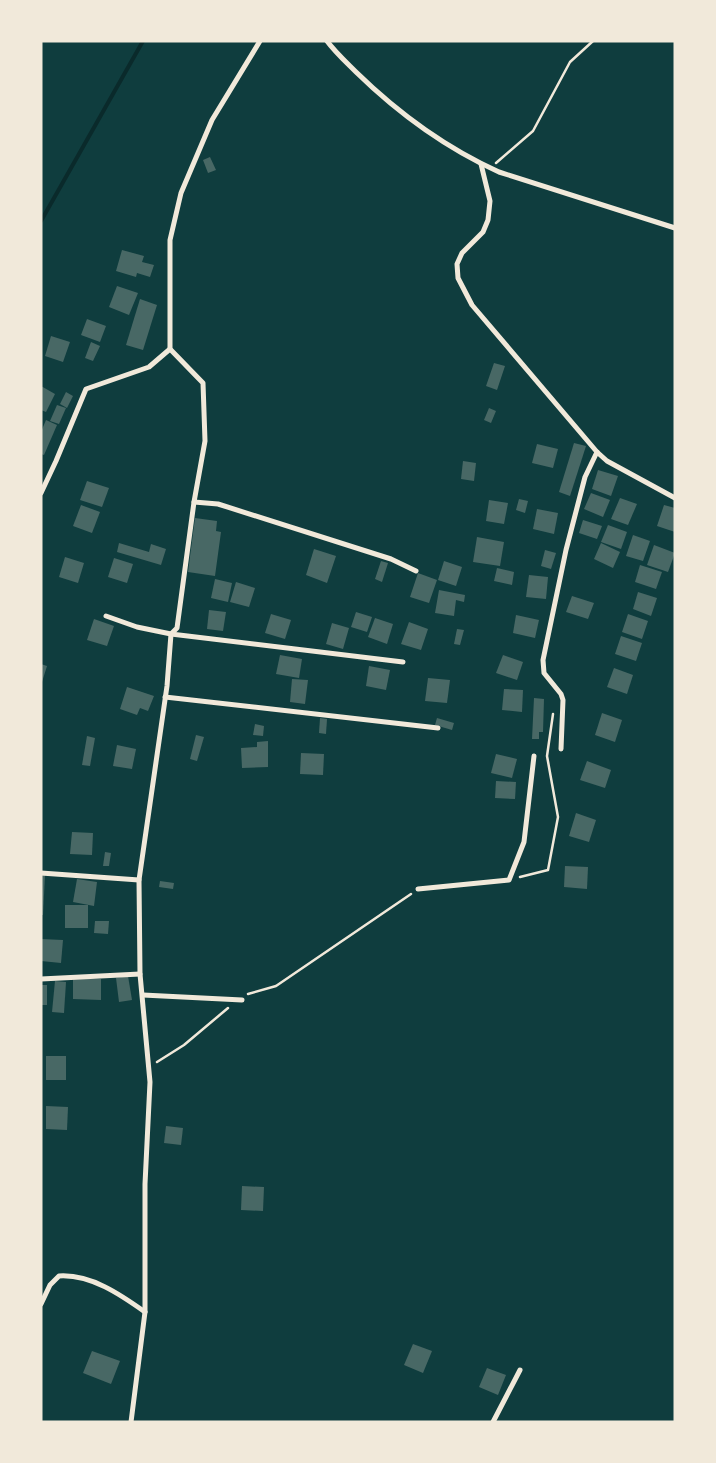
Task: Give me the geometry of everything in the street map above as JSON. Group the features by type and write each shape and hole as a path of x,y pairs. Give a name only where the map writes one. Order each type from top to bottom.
{"street":[{"path":"131,1422 145,1312 145,1184 150,1082 140,974 139,880 165,697 171,634 177,628 194,502 205,441 202,382 170,349 170,240 181,193 212,120 260,41"},
{"path":"327,41 375,91 418,126 482,164 675,228"},
{"path":"482,164 490,201 490,210 483,232 462,253 457,264 458,278 472,305 597,452 608,461 675,498"},
{"path":"41,493 86,389 149,367 170,349"},
{"path":"562,749 563,700 561,694 544,673 543,660 566,550 584,477 597,452"},
{"path":"194,502 218,504 390,559 416,571"},
{"path":"106,616 171,634 403,662"},
{"path":"165,697 438,728"},
{"path":"418,889 509,880 524,842 534,756"},
{"path":"41,873 139,880"},
{"path":"41,979 140,974"},
{"path":"143,995 242,1000"},
{"path":"41,1304 50,1285 59,1276 73,1275 117,1292 145,1312"},
{"path":"493,1422 520,1370"}],"path":[{"path":"490,168 533,131 570,62 593,41"},
{"path":"509,880 548,870 558,817 547,756 554,707"},
{"path":"149,1066 184,1045 228,1008 240,1003 247,995 276,986 418,889"}],"building":[{"path":"210,157 216,170 208,173 203,160"},
{"path":"122,250 144,256 142,262 154,265 150,277 137,273 136,277 116,271"},
{"path":"117,286 138,293 129,315 109,307"},
{"path":"140,299 157,305 143,350 126,345"},
{"path":"87,319 106,326 100,342 81,335"},
{"path":"51,336 70,342 63,362 45,356"},
{"path":"91,342 100,346 93,361 85,358"},
{"path":"494,363 505,366 497,390 486,386"},
{"path":"41,386 55,394 46,412 41,410"},
{"path":"66,392 73,396 67,408 60,404"},
{"path":"57,405 66,408 59,424 50,421"},
{"path":"489,408 496,411 491,423 484,420"},
{"path":"46,420 57,425 44,455 41,454 41,432"},
{"path":"574,443 586,446 570,496 559,492"},
{"path":"537,444 558,449 553,468 532,463"},
{"path":"463,461 476,463 474,481 461,479"},
{"path":"598,470 618,476 611,496 592,489"},
{"path":"87,481 109,488 102,507 80,500"},
{"path":"591,493 610,500 603,517 584,509"},
{"path":"620,498 637,504 628,525 611,519"},
{"path":"519,499 528,501 525,513 516,510"},
{"path":"489,500 508,503 504,524 486,521"},
{"path":"81,505 100,512 92,533 73,526"},
{"path":"664,505 675,508 675,532 657,526"},
{"path":"537,509 558,513 554,534 533,529"},
{"path":"195,518 217,521 216,531 221,532 215,576 188,572"},
{"path":"583,520 602,526 597,539 579,533"},
{"path":"608,525 627,532 621,549 601,542"},
{"path":"633,535 650,541 643,561 626,556"},
{"path":"477,537 504,542 500,566 473,562"},
{"path":"119,543 149,552 151,544 166,549 161,565 117,552"},
{"path":"601,543 620,552 613,568 594,559"},
{"path":"654,545 675,553 668,572 647,565"},
{"path":"314,549 336,556 327,583 306,575"},
{"path":"545,550 556,553 551,569 541,566"},
{"path":"65,557 84,563 78,583 59,577"},
{"path":"114,558 133,564 127,583 108,577"},
{"path":"381,561 388,563 382,582 375,579"},
{"path":"444,561 462,567 456,586 438,580"},
{"path":"640,565 662,572 656,589 635,582"},
{"path":"497,568 514,572 512,585 494,581"},
{"path":"418,573 437,580 429,603 410,597"},
{"path":"529,575 548,577 546,599 526,597"},
{"path":"215,579 232,583 228,602 211,598"},
{"path":"236,582 255,588 249,607 230,602"},
{"path":"439,590 465,595 464,602 456,600 454,616 435,613"},
{"path":"638,592 657,598 651,616 633,609"},
{"path":"572,596 594,603 588,619 566,612"},
{"path":"209,610 226,612 223,631 207,629"},
{"path":"356,612 372,617 367,632 351,627"},
{"path":"271,614 291,620 285,639 265,633"},
{"path":"628,614 648,621 642,639 622,632"},
{"path":"516,615 539,620 535,638 513,633"},
{"path":"375,618 393,624 387,644 368,637"},
{"path":"94,619 114,626 107,646 87,640"},
{"path":"409,622 428,629 421,650 401,644"},
{"path":"332,623 349,628 343,649 326,644"},
{"path":"457,629 464,630 460,645 454,644"},
{"path":"621,636 642,643 636,661 615,654"},
{"path":"280,655 302,659 299,678 276,674"},
{"path":"503,655 523,662 517,680 496,673"},
{"path":"41,664 47,666 42,682 41,682"},
{"path":"369,666 390,670 386,690 366,686"},
{"path":"614,668 633,675 627,694 607,687"},
{"path":"428,678 450,680 447,703 425,701"},
{"path":"292,679 308,680 305,704 290,702"},
{"path":"127,687 154,696 148,711 140,708 137,715 120,709"},
{"path":"504,689 523,690 522,712 502,710"},
{"path":"534,698 544,699 543,732 539,732 539,739 532,739"},
{"path":"602,713 622,720 615,742 595,735"},
{"path":"320,718 327,719 326,734 319,733"},
{"path":"437,718 454,723 452,730 435,725"},
{"path":"255,724 264,726 263,736 253,735"},
{"path":"196,735 204,737 197,761 190,759"},
{"path":"87,736 95,738 90,766 82,765"},
{"path":"268,741 268,767 242,768 241,748 257,747 257,742"},
{"path":"117,745 136,749 132,769 113,766"},
{"path":"301,753 324,754 323,775 300,774"},
{"path":"496,754 517,759 512,778 491,773"},
{"path":"587,761 611,770 605,788 580,780"},
{"path":"496,781 516,782 515,799 495,798"},
{"path":"576,813 596,820 589,842 569,836"},
{"path":"72,832 93,833 92,855 70,854"},
{"path":"105,852 111,853 109,866 103,866"},
{"path":"565,866 588,867 587,889 564,887"},
{"path":"41,875 45,875 43,915 41,915"},
{"path":"77,879 97,882 94,906 73,902"},
{"path":"160,881 174,883 173,889 159,887"},
{"path":"65,905 88,905 88,928 65,928"},
{"path":"95,921 109,921 108,934 94,933"},
{"path":"41,939 63,940 61,963 41,961"},
{"path":"128,976 132,1000 119,1002 116,978"},
{"path":"73,979 101,979 101,1000 73,999"},
{"path":"55,981 66,982 64,1013 52,1012"},
{"path":"41,985 47,985 47,1005 41,1005"},
{"path":"46,1056 66,1056 66,1080 46,1080"},
{"path":"46,1106 68,1107 67,1130 46,1129"},
{"path":"166,1126 183,1128 181,1145 164,1143"},
{"path":"242,1186 264,1187 263,1211 241,1210"},
{"path":"413,1344 432,1351 423,1373 404,1365"},
{"path":"92,1351 120,1361 111,1384 83,1373"},
{"path":"487,1368 506,1375 498,1395 479,1387"}],"waterway":[{"path":"41,221 143,41"}]}
